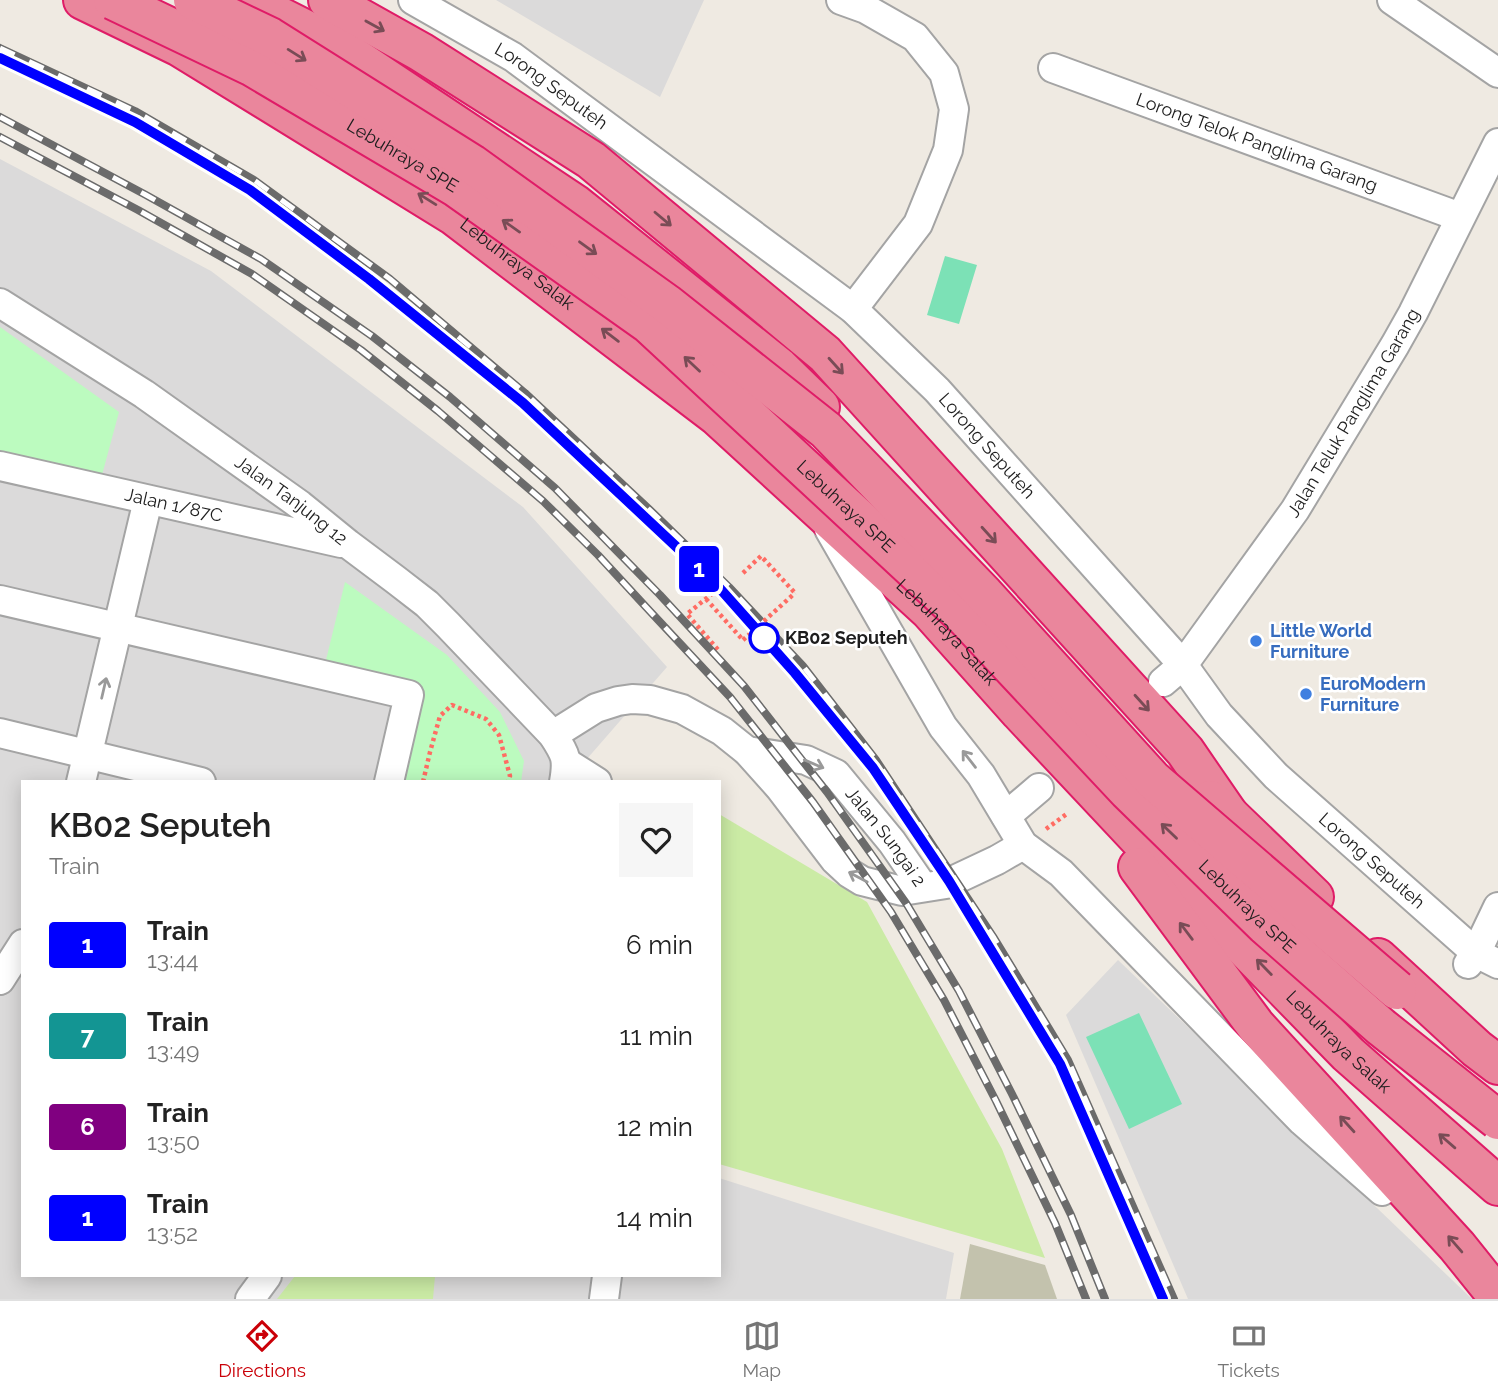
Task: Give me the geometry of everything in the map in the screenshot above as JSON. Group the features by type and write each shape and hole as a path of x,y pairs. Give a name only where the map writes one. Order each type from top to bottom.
{"highway":[{"name":"Lebuhraya Salak","path":"83,0 180,47 453,215 718,416 930,611 1157,858 1348,1054 1498,1186"},
{"name":"Lebuhraya SPE","path":"113,0 251,66 457,188 649,324 966,618 1128,791 1265,925 1381,1027 1498,1120"},
{"name":"Lebuhraya SPE","path":"193,0 270,37 472,164 667,304 826,430 984,594 1153,780 1397,990 1498,1066"},
{"path":"247,0 336,45 591,160"},
{"path":"328,0 421,52 591,160 825,354 1185,751 1229,816"},
{"path":"336,45 575,204 779,368 987,571 1132,736 1311,948 1454,1100 1498,1140"},
{"path":"1020,712 1256,1026 1457,1246 1498,1297"},
{"path":"1132,736 1229,816 1412,990 1498,1066"},
{"path":"1412,990 1498,1041"}],"street":[{"name":"Lorong Seputeh","path":"412,0 513,57 853,309 937,390 1173,674 1219,715 1276,776 1481,960 1498,983"},
{"path":"841,0 866,9 915,37 944,74 954,109 948,150 918,224 853,309"},
{"path":"1392,0 1498,73"},
{"name":"Lorong Telok Panglima Garang","path":"1053,68 1460,217"},
{"name":"Jalan Teluk Panglima Garang","path":"1173,674 1295,510 1413,313 1498,143"},
{"name":"Jalan Tanjung 12","path":"0,303 144,394 299,505 396,580 426,604 553,735"},
{"name":"Jalan 1/87C","path":"0,466 348,544"},
{"path":"82,780 148,500"},
{"path":"815,506 943,727 981,775 1023,845 1061,873 1302,1121 1382,1191 1393,1175"},
{"path":"0,600 410,695 389,780"},
{"name":"Jalan Sungai 2","path":"553,735 596,708 618,701 650,700 681,709 707,722 747,751 780,788 835,860 849,873 863,881 902,891 923,887 892,842 836,774 806,760 747,751"},
{"path":"0,733 193,780"},
{"path":"553,735 561,747 566,773 590,780"},
{"path":"1006,816 1039,788"},
{"path":"923,887 946,884 1023,845"},
{"path":"1481,960 1498,907"},
{"path":"0,980 21,947"},
{"path":"250,1299 266,1277"}],"path":[{"path":"706,599 743,640 795,593 761,556 744,572"},
{"path":"713,593 687,614 720,652"},
{"path":"423,780 440,716 452,705 485,719 499,735 510,776 509,780"}],"shaded area":[{"path":"496,0 704,0 660,97"},
{"path":"0,159 211,271 523,507 667,667 586,760 606,780 21,780 21,1277 721,1277 721,1179 954,1253 946,1299 0,1299"},
{"path":"1118,960 1472,1299 1188,1299 1066,1015"},
{"path":"970,1244 1045,1265 1057,1299 960,1299"}],"green space":[{"path":"945,256 977,265 959,324 927,315"},
{"path":"0,327 119,412 102,475 0,455"},
{"path":"345,582 447,655 500,712 524,761 521,780 394,780 418,684 326,660"},
{"path":"721,815 867,902 1002,1149 1045,1258 721,1165"},
{"path":"1139,1013 1182,1104 1129,1129 1086,1037"},
{"path":"294,1277 435,1277 433,1299 277,1299"}],"railway":[{"path":"0,48 135,111 254,180 390,279 525,393 729,587 803,666 876,760 994,938 1068,1060 1174,1299"},
{"path":"0,117 261,259 372,336 450,397 555,488 660,595 744,686 827,792 906,903 959,991 1012,1094 1071,1215 1105,1299"},
{"path":"0,137 252,274 361,350 438,411 543,501 598,555 730,697 813,802 891,912 944,1000 996,1101 1055,1223 1086,1299"},
{"path":"247,188 369,280 504,388"}],"train":[{"name":"1","path":"0,58 135,122 250,190 369,279 523,403 715,583 795,673 873,768 949,881 1060,1064 1163,1299"}],"place":[{"name":"KB02 Seputeh","path":"764,638"},
{"name":"Little World Furniture","path":"1256,641"},
{"name":"EuroModern Furniture","path":"1306,694"}]}
